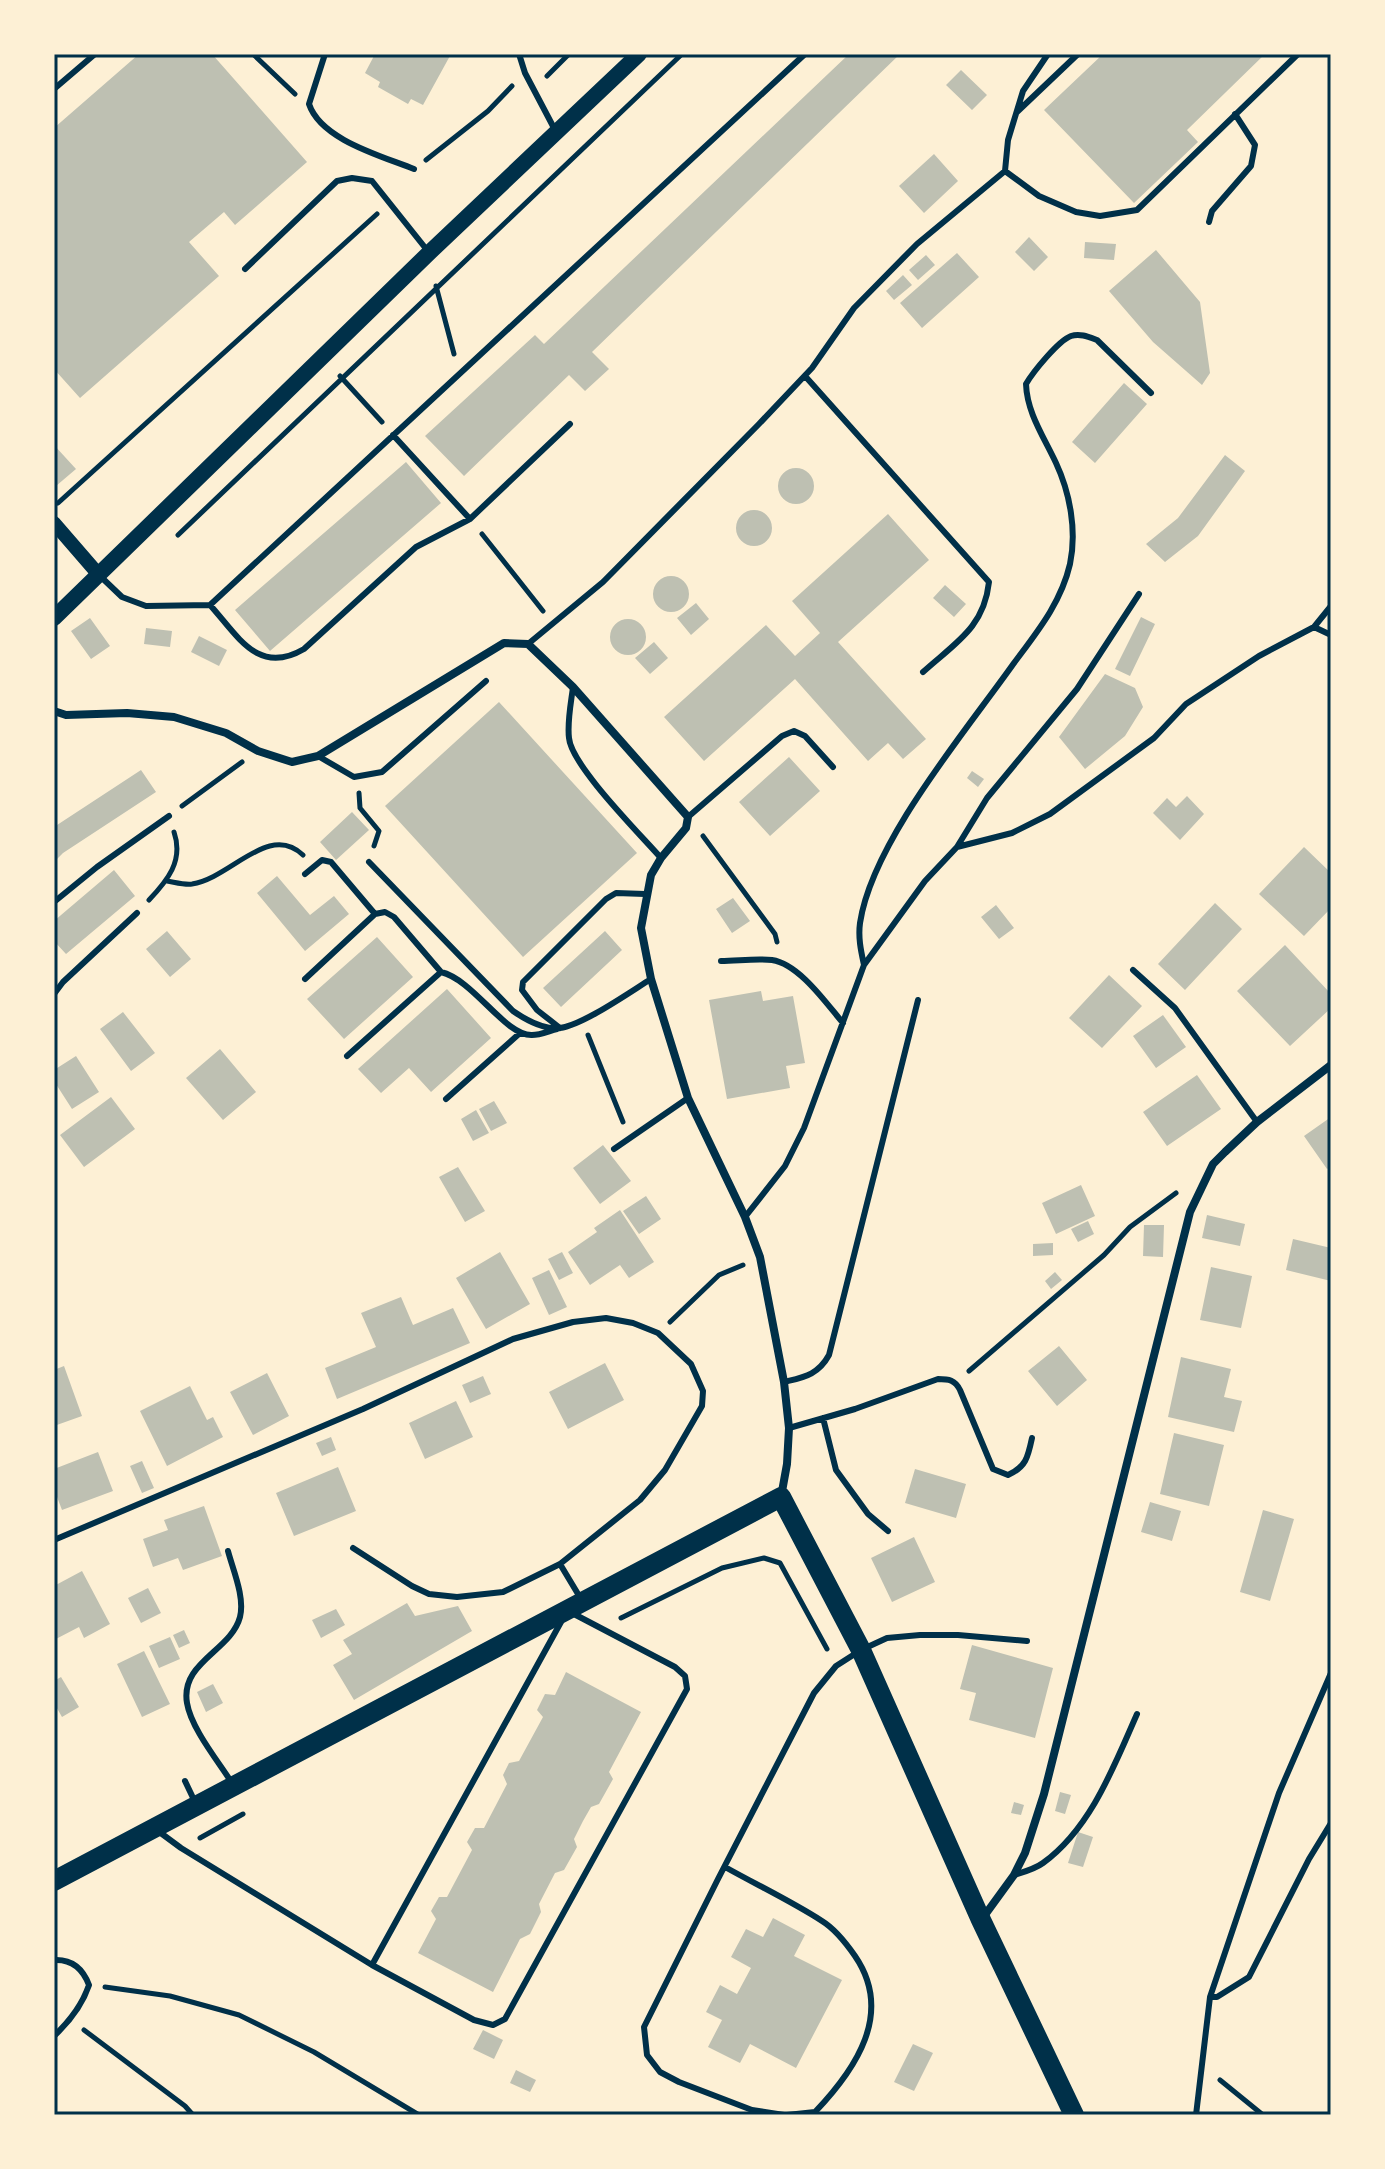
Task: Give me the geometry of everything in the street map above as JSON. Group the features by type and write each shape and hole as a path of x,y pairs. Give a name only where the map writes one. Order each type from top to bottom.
{"main road":[{"path":"54,618 430,252 639,54"},
{"path":"54,1883 781,1497 861,1650 981,1920 1074,2115"}],"street":[{"path":"54,523 99,575"},
{"path":"54,711 66,715 127,713 174,717 226,733 258,751 292,762 318,756 504,643 528,644 573,687 688,817 686,828 651,875 641,928 651,979 688,1098 745,1217 760,1257 784,1382 789,1428 781,1497"},
{"path":"981,1920 1014,1875 1025,1853 1059,1742 1190,1212 1213,1164 1257,1122 1331,1065"}],"lane":[{"path":"54,89 95,54"},
{"path":"325,54 309,104 319,122 361,148 414,169"},
{"path":"519,54 525,73 556,134"},
{"path":"99,575 122,597 146,606 210,605 805,54"},
{"path":"528,644 603,582 805,376 854,308 917,244 1005,171 1014,115 1023,91 1048,54"},
{"path":"1014,115 1078,54"},
{"path":"1005,171 1039,196 1076,212 1100,216 1137,210 1298,54"},
{"path":"1209,222 1212,211 1251,166 1255,145 1235,114"},
{"path":"245,269 337,181 352,178 372,181 430,252"},
{"path":"864,965 859,939 866,896 898,829 1055,607 1070,562 1072,518 1066,493 1057,465 1030,409 1026,384 1062,343 1073,335 1087,336 1097,340 1151,393"},
{"path":"805,376 989,582 987,604 975,624 923,672"},
{"path":"210,605 250,650 267,658 288,658 304,649 416,547 470,519 570,424"},
{"path":"393,435 470,519"},
{"path":"745,1217 785,1166 804,1128 864,965 925,881 957,847 987,798 1077,689 1139,594"},
{"path":"957,847 1012,833 1050,814 1154,738 1186,704 1259,656 1314,627 1331,606"},
{"path":"1314,627 1331,635"},
{"path":"318,756 354,777 382,772 486,681"},
{"path":"573,687 569,738 573,750 591,777 661,858"},
{"path":"688,817 782,736 794,731 805,736 833,767"},
{"path":"54,902 169,816"},
{"path":"305,874 322,860 331,862 375,914"},
{"path":"369,862 513,1011 531,1023 560,1028"},
{"path":"560,1028 537,1010 522,990 523,982 606,899 616,893 645,894"},
{"path":"305,979 375,914 385,912 394,917 441,972 466,983 520,1033 532,1035 560,1028 651,979"},
{"path":"54,994 137,913"},
{"path":"721,961 772,960 781,963 811,986 843,1023"},
{"path":"1133,970 1175,1008 1257,1122"},
{"path":"347,1056 441,972"},
{"path":"784,1382 812,1375 823,1366 829,1355 918,1000"},
{"path":"446,1099 520,1033"},
{"path":"614,1149 688,1098"},
{"path":"54,1528 56,1539 363,1409 513,1339 573,1322 606,1318 633,1323 658,1333 691,1364 703,1391 702,1406 665,1470 640,1500 560,1564 503,1592 457,1597 429,1594 412,1586 353,1548"},
{"path":"789,1428 938,1379 949,1379 957,1383 993,1469 1008,1475 1023,1466 1032,1438"},
{"path":"823,1418 836,1470 868,1514 888,1531"},
{"path":"228,1551 240,1594 240,1616 230,1636 198,1664 189,1682 186,1700 194,1723 234,1786"},
{"path":"154,1828 181,1848 372,1965 474,2020 493,2025 505,2019 687,1689 685,1676 675,1667 601,1628 575,1606 560,1564"},
{"path":"372,1965 575,1606"},
{"path":"725,1867 824,1922 846,1942 864,1968 872,1993 872,2021 848,2072 815,2112 786,2115 752,2113 679,2082 660,2072 647,2055 644,2027 725,1867 814,1693 836,1666 887,1638 958,1635 1027,1641"},
{"path":"1196,2115 1210,1997 1279,1793 1331,1673"},
{"path":"1014,1875 1040,1865 1071,1835 1108,1780 1137,1714"},
{"path":"185,1781 196,1805"},
{"path":"1210,1997 1217,1997 1249,1977 1309,1859 1331,1823"},
{"path":"54,1960 72,1962 89,1985 84,2000 54,2036"}],"path":[{"path":"253,54 277,79 309,104"},
{"path":"533,90 569,54"},
{"path":"171,540 184,531 682,54"},
{"path":"414,169 488,111 525,73"},
{"path":"54,506 389,203"},
{"path":"430,252 460,374"},
{"path":"323,358 393,435"},
{"path":"470,519 553,624"},
{"path":"137,913 174,871 177,841 169,816 258,751"},
{"path":"360,808 379,831"},
{"path":"688,817 775,934 781,963"},
{"path":"167,881 191,884 218,874 263,847 279,842 293,845 315,866"},
{"path":"581,1019 629,1138"},
{"path":"957,1383 1104,1255 1130,1227 1160,1206"},
{"path":"658,1333 719,1275"},
{"path":"601,1628 722,1568 764,1558 780,1563 836,1666"},
{"path":"181,1848 251,1810"},
{"path":"89,1985 170,1996 239,2015 314,2052 419,2115"},
{"path":"70,2020 193,2115"},
{"path":"1200,2065 1263,2115"}],"building":[{"path":"139,54 212,54 307,162 235,225 224,212 189,242 219,276 80,398 54,369 54,128"},
{"path":"375,54 451,54 423,105 411,99 408,104 378,87 380,82 365,73"},
{"path":"849,54 900,54 592,352 609,369 585,391 569,375 464,476 425,436 535,335 544,344"},
{"path":"1103,54 1265,54 1187,130 1198,142 1134,203 1044,110"},
{"path":"961,70 987,95 972,110 946,85"},
{"path":"934,154 958,181 924,213 899,186"},
{"path":"1029,237 1048,257 1034,271 1015,252"},
{"path":"1085,242 1116,244 1114,260 1084,258"},
{"path":"1156,250 1200,302 1210,373 1202,385 1153,342 1109,291"},
{"path":"957,253 979,277 922,328 900,303"},
{"path":"926,255 935,265 918,280 909,270"},
{"path":"903,275 912,285 894,300 886,291"},
{"path":"1124,383 1147,404 1095,463 1072,442"},
{"path":"54,445 76,469 56,486 54,484"},
{"path":"1225,455 1245,471 1198,536 1165,562 1146,544 1178,518"},
{"path":"406,462 441,503 270,651 235,610"},
{"path":"796,468 809,473 814,486 809,499 796,504 783,499 778,486 783,473"},
{"path":"754,510 767,515 772,528 767,541 754,546 741,541 736,528 741,515"},
{"path":"888,514 929,560 838,642 926,739 903,759 888,743 868,761 795,679 704,761 664,717 766,625 795,656 820,633 792,601"},
{"path":"671,576 684,581 689,594 684,607 671,612 658,607 653,594 658,581"},
{"path":"945,585 966,604 954,617 933,598"},
{"path":"696,603 709,619 691,635 677,618"},
{"path":"1141,617 1155,624 1130,676 1115,669"},
{"path":"90,618 110,646 91,659 71,631"},
{"path":"628,619 641,624 646,637 641,650 628,655 615,650 610,637 615,624"},
{"path":"146,628 172,631 170,647 144,644"},
{"path":"199,636 227,650 219,666 191,652"},
{"path":"654,642 668,658 650,674 635,658"},
{"path":"1105,674 1135,688 1143,707 1125,736 1085,769 1059,737"},
{"path":"499,702 637,853 523,957 385,806"},
{"path":"789,757 820,791 770,836 739,802"},
{"path":"141,770 156,792 54,862 54,827"},
{"path":"972,771 984,779 978,787 967,778"},
{"path":"1187,796 1204,814 1180,840 1153,813 1167,798 1176,807"},
{"path":"352,812 369,830 336,860 320,842"},
{"path":"1304,847 1331,873 1331,908 1304,936 1259,894"},
{"path":"114,870 135,896 66,954 54,941 54,921"},
{"path":"277,876 310,915 334,896 349,914 305,951 257,893"},
{"path":"733,898 750,921 732,933 716,909"},
{"path":"1215,903 1242,929 1185,990 1158,964"},
{"path":"996,905 1014,928 999,939 981,917"},
{"path":"167,931 191,959 170,977 146,949"},
{"path":"605,931 622,950 561,1007 543,988"},
{"path":"377,937 413,977 344,1039 307,999"},
{"path":"1285,945 1331,994 1331,1008 1290,1046 1237,991"},
{"path":"1109,975 1142,1006 1102,1048 1069,1018"},
{"path":"447,989 491,1038 431,1092 409,1068 381,1093 358,1069"},
{"path":"761,991 763,1001 793,996 805,1063 786,1066 790,1088 727,1099 709,1000"},
{"path":"123,1012 155,1053 131,1071 100,1029"},
{"path":"1163,1015 1186,1047 1156,1068 1133,1036"},
{"path":"220,1049 256,1092 223,1120 186,1078"},
{"path":"76,1056 99,1092 72,1109 54,1081 54,1070"},
{"path":"1197,1075 1221,1109 1167,1146 1143,1112"},
{"path":"111,1097 135,1129 84,1167 60,1135"},
{"path":"494,1101 507,1123 491,1131 479,1109"},
{"path":"476,1110 489,1133 473,1141 461,1119"},
{"path":"1331,1117 1331,1166 1327,1169 1304,1136"},
{"path":"603,1145 631,1181 600,1204 573,1168"},
{"path":"458,1167 485,1211 465,1222 439,1177"},
{"path":"1081,1185 1095,1216 1056,1234 1042,1203"},
{"path":"646,1196 661,1219 639,1234 623,1211"},
{"path":"620,1210 654,1262 629,1278 620,1265 590,1285 568,1252 597,1232 594,1228"},
{"path":"1207,1215 1245,1224 1240,1246 1202,1238"},
{"path":"1088,1221 1094,1234 1078,1242 1071,1229"},
{"path":"1144,1225 1164,1225 1163,1257 1143,1256"},
{"path":"1293,1239 1331,1248 1331,1281 1286,1270"},
{"path":"1053,1243 1053,1255 1033,1256 1033,1244"},
{"path":"500,1252 530,1304 486,1329 456,1278"},
{"path":"562,1252 573,1273 559,1280 548,1259"},
{"path":"1211,1267 1252,1276 1241,1328 1200,1320"},
{"path":"549,1270 567,1307 549,1315 532,1278"},
{"path":"1055,1272 1062,1280 1051,1289 1045,1281"},
{"path":"401,1297 413,1325 453,1308 470,1343 337,1399 325,1368 376,1347 361,1313"},
{"path":"1059,1346 1087,1380 1057,1406 1028,1371"},
{"path":"1181,1357 1231,1369 1224,1397 1242,1401 1234,1432 1168,1417"},
{"path":"605,1363 624,1400 568,1429 549,1392"},
{"path":"64,1366 82,1416 54,1426 54,1370"},
{"path":"267,1373 289,1416 253,1435 230,1392"},
{"path":"483,1376 491,1394 470,1403 462,1385"},
{"path":"190,1386 207,1420 213,1417 223,1437 167,1466 140,1411"},
{"path":"456,1401 473,1437 425,1459 409,1423"},
{"path":"1174,1433 1224,1445 1209,1506 1160,1494"},
{"path":"331,1437 336,1450 322,1456 316,1443"},
{"path":"98,1452 113,1491 62,1510 54,1489 54,1469"},
{"path":"142,1461 154,1488 142,1493 130,1466"},
{"path":"338,1467 356,1511 294,1536 276,1493"},
{"path":"915,1469 966,1484 956,1518 905,1503"},
{"path":"1150,1502 1181,1511 1172,1541 1141,1532"},
{"path":"204,1506 222,1556 183,1570 178,1558 153,1567 143,1539 168,1530 164,1520"},
{"path":"1263,1510 1294,1519 1270,1601 1240,1592"},
{"path":"914,1537 935,1582 892,1602 871,1558"},
{"path":"82,1571 110,1624 84,1638 79,1627 54,1640 54,1586"},
{"path":"148,1588 161,1613 141,1623 128,1598"},
{"path":"407,1603 415,1616 458,1606 472,1631 354,1700 333,1665 352,1654 343,1640"},
{"path":"336,1609 345,1625 321,1638 312,1620"},
{"path":"184,1630 190,1643 179,1648 173,1635"},
{"path":"170,1637 180,1659 159,1668 149,1646"},
{"path":"972,1645 1053,1668 1035,1738 969,1720 976,1693 960,1689"},
{"path":"144,1651 170,1704 142,1717 117,1664"},
{"path":"566,1672 641,1712 609,1772 613,1779 599,1804 591,1807 583,1821 574,1839 577,1847 564,1870 555,1873 539,1904 541,1912 530,1934 520,1939 493,1992 418,1953 436,1919 431,1911 439,1897 447,1897 472,1850 467,1842 475,1828 484,1828 507,1784 503,1775 509,1763 519,1761 543,1717 537,1710 545,1694 555,1695"},
{"path":"61,1677 79,1707 62,1717 54,1703 54,1681"},
{"path":"213,1684 223,1703 206,1712 197,1692"},
{"path":"1060,1792 1071,1795 1065,1814 1055,1811"},
{"path":"1014,1802 1024,1805 1021,1815 1011,1813"},
{"path":"1078,1832 1093,1837 1083,1867 1068,1863"},
{"path":"773,1918 805,1935 794,1956 842,1980 796,2068 750,2044 740,2063 708,2047 722,2020 706,2012 720,1985 737,1994 751,1968 731,1957 746,1929 763,1937"},
{"path":"483,2030 503,2040 494,2059 473,2049"},
{"path":"913,2044 933,2053 914,2091 894,2082"},
{"path":"516,2070 536,2080 530,2092 510,2083"}]}
